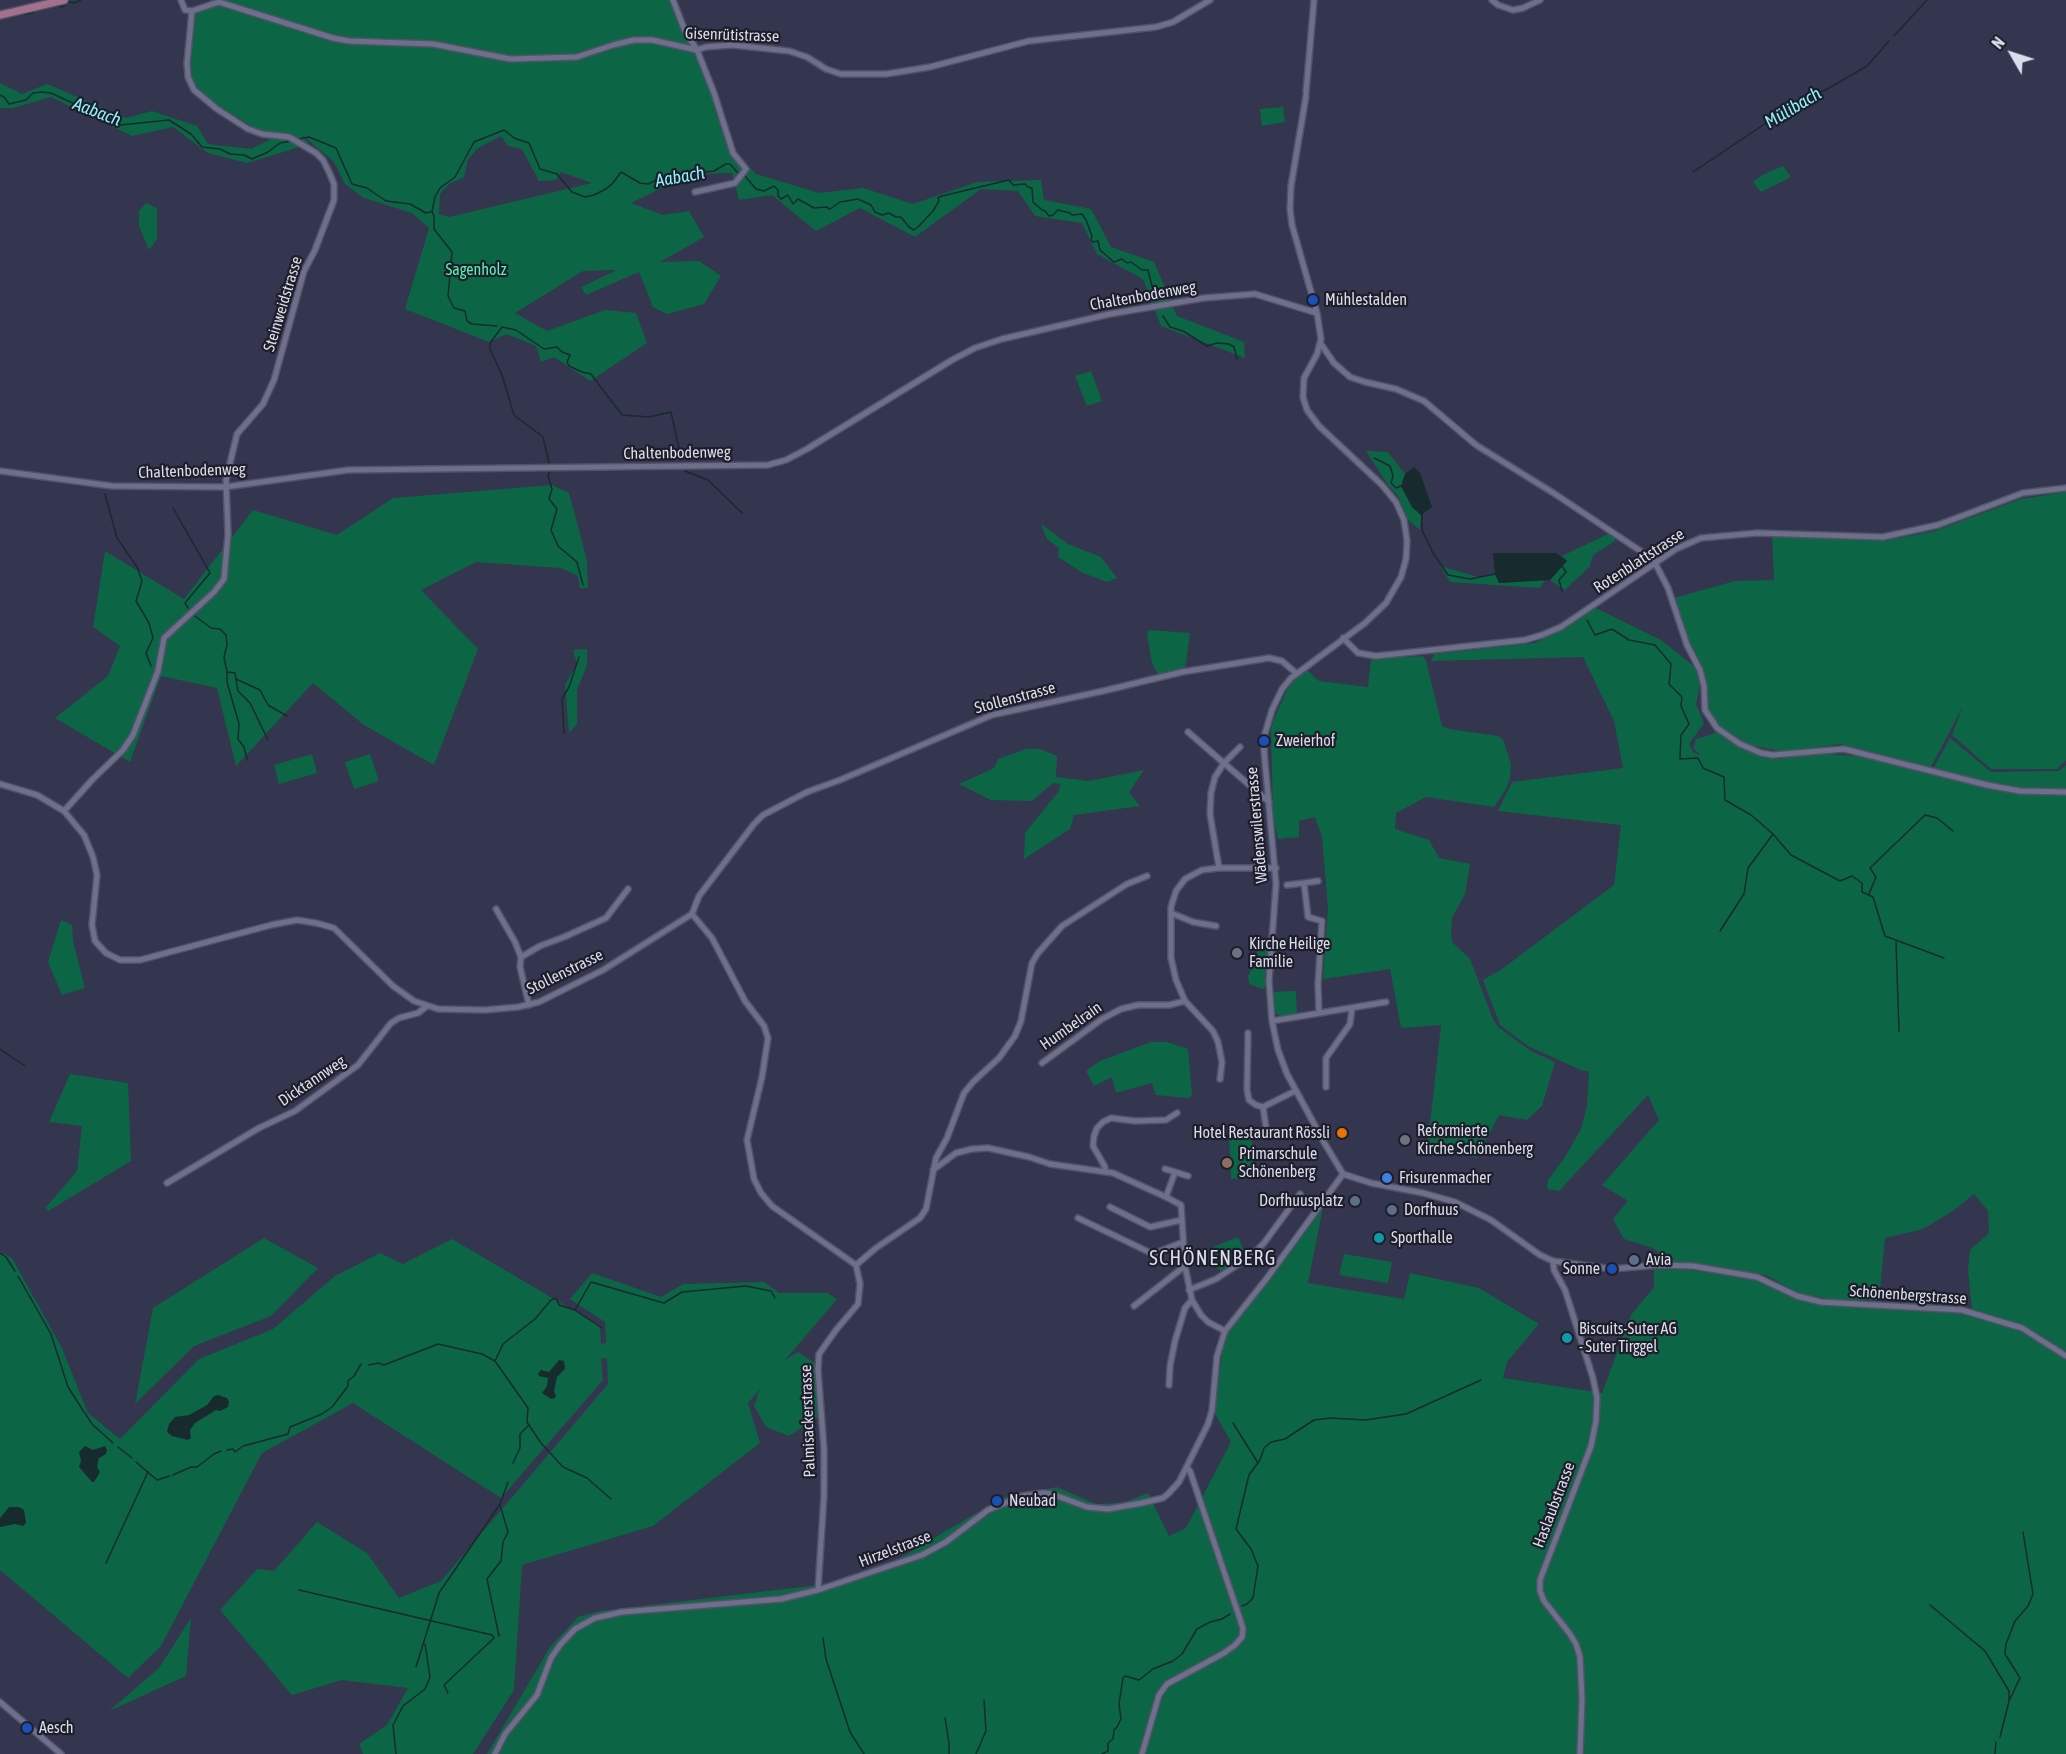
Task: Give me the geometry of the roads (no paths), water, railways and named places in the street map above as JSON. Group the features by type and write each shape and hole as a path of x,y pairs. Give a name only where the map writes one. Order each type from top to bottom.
{"main road":[{"path":"0,15 64,0"}],"street":[{"path":"181,0 185,10 192,11 210,2"},
{"path":"673,0 685,32 697,50 714,93 733,153 746,170 735,183 695,192"},
{"name":"Gisenrütistrasse","path":"210,2 219,2 333,38 350,41 433,44 510,59 577,57 634,40 652,40 697,50 732,45 789,51 841,74 886,74 930,67 1029,40 1156,27 1173,22 1210,0"},
{"path":"1314,0 1306,94 1290,209 1295,238 1317,313 1321,344 1334,363 1350,377 1396,389 1424,401 1476,445 1546,488 1656,562 1668,588 1687,645 1700,670 1704,686 1705,710 1718,728 1740,744 1761,753 1785,756 1844,748 1987,785 2020,791 2066,792"},
{"path":"1492,0 1498,5 1513,10 1540,0"},
{"name":"Steinweidstrasse","path":"64,811 123,750 133,735 158,671 164,639 214,592 224,579 228,534 225,487 237,434 263,404 274,380 304,271 315,250 334,200 334,184 323,160 316,153 289,137 262,134 248,129 217,109 194,90 188,77 187,63 192,11"},
{"name":"Chaltenbodenweg","path":"0,471 112,486 225,487 348,470 768,465 786,460 807,449 952,360 996,340 1110,314 1204,298 1255,294 1317,313"},
{"name":"Wädenswilerstrasse","path":"1321,344 1303,384 1303,397 1307,410 1323,431 1388,491 1399,507 1406,530 1406,559 1396,586 1379,610 1296,673 1282,689 1266,727 1264,751 1276,868 1276,902 1269,981 1272,1021 1278,1050 1295,1091 1343,1174"},
{"name":"Rotenblattstrasse","path":"1343,638 1358,653 1376,656 1525,640 1561,627 1687,543 1717,535 1796,533 1883,537 1938,525 2023,493 2066,488"},
{"name":"Stollenstrasse","path":"0,784 37,795 64,811 84,835 97,875 92,925 95,941 106,953 120,960 140,960 297,920 334,928 393,986 414,1001 427,1006 472,1010 529,1005 603,969 692,914 699,896 763,815 785,802 992,715 1185,671 1269,658 1282,661 1296,673"},
{"path":"1188,732 1269,802"},
{"path":"1219,868 1210,814 1211,793 1215,777 1224,763 1240,747"},
{"path":"1221,1079 1222,1062 1213,1031 1185,1000 1176,980 1171,958 1171,907 1176,891 1185,879 1202,870 1276,868"},
{"path":"692,914 712,938 745,1001 764,1026 768,1038 767,1053 747,1140 752,1170 760,1193 772,1206 856,1265 876,1248 920,1218 926,1209 936,1158 964,1093 999,1058 1015,1036 1021,1021 1032,963 1038,953 1062,926 1127,884 1147,876"},
{"path":"1287,885 1318,881"},
{"path":"1304,884 1308,917 1322,921 1318,984 1319,1013"},
{"path":"521,957 540,946 606,918 628,889"},
{"path":"496,909 521,957 520,967 529,1005"},
{"path":"1171,914 1193,922 1216,926"},
{"name":"Humbelrain","path":"1042,1063 1102,1019 1121,1009 1138,1005 1169,1005 1185,1000"},
{"path":"1272,1021 1386,1002"},
{"name":"Dicktannweg","path":"167,1182 259,1128 295,1111 358,1065 391,1023 399,1018 418,1013 427,1006"},
{"path":"1326,1086 1326,1058 1350,1024 1352,1008"},
{"path":"1248,1033 1247,1090 1249,1100 1263,1107 1295,1091"},
{"path":"1263,1107 1266,1127"},
{"path":"1105,1172 1105,1167 1093,1146 1094,1136 1103,1122 1111,1118 1135,1121 1166,1120 1177,1113"},
{"path":"932,1171 956,1153 988,1148 1050,1164 1120,1175 1181,1205 1185,1266 1192,1300 1208,1322 1225,1331"},
{"path":"1166,1169 1188,1176"},
{"path":"1166,1197 1175,1172"},
{"path":"1343,1174 1371,1183 1441,1197 1463,1205 1491,1220 1540,1255 1553,1261"},
{"name":"Hirzelstrasse","path":"495,1754 505,1734 537,1695 556,1650 569,1634 587,1621 622,1611 771,1600 818,1590 922,1555 946,1542 980,1514 1012,1499 1043,1493 1060,1496 1093,1508 1108,1509 1156,1500 1168,1494 1175,1488 1208,1424 1212,1410 1217,1356 1225,1331 1268,1278 1343,1174"},
{"path":"1189,1290 1216,1279 1251,1256 1264,1243 1300,1194"},
{"path":"1110,1207 1150,1227 1182,1220"},
{"path":"1078,1218 1153,1254 1183,1242"},
{"name":"Schönenbergstrasse","path":"1553,1261 1612,1269 1676,1265 1742,1274 1763,1280 1797,1296 1821,1302 1962,1310 2022,1328 2066,1356"},
{"name":"Haslaubstrasse","path":"1553,1261 1554,1270 1565,1290 1593,1378 1597,1398 1596,1421 1590,1446 1540,1580 1540,1591 1544,1601 1576,1644 1580,1657 1582,1699 1580,1754"},
{"name":"Palmisackerstrasse","path":"818,1590 824,1461 819,1354 858,1304 860,1284 856,1265"},
{"path":"1134,1306 1185,1266"},
{"path":"1169,1384 1175,1341 1185,1308 1192,1300"},
{"path":"1142,1754 1159,1695 1167,1684 1224,1653 1242,1637 1243,1629 1233,1598 1194,1481 1190,1471 1186,1468"},
{"path":"0,1702 61,1754"}],"waterway":[{"path":"58,6 63,7 69,2 74,3 81,0"},
{"name":"Mülibach","path":"1894,36 1927,0"},
{"path":"24,14 33,13"},
{"name":"Mülibach","path":"1693,172 1790,107 1867,66 1889,41"},
{"name":"Aabach","path":"0,95 9,104 26,100 33,93 51,93 120,125 169,120 191,134 202,147 220,149 252,159 268,152 280,143 291,141"},
{"name":"Aabach","path":"497,326 472,324 467,321 465,311 454,308 448,296 452,252 434,229 432,211 440,188 455,177 474,142 504,130 514,138 529,143 540,169 557,174 572,192 585,197 606,189 621,172 640,183 648,184 663,177 714,171 730,164 756,189 764,191 774,186 781,199 788,195 793,204 798,199 814,208 830,209 840,202 858,199 871,205 875,212 882,215 889,213 901,217 914,230 933,211 939,201 938,198 942,196 1009,180 1013,185 1025,184 1032,188 1033,202 1049,216 1058,210 1072,215 1082,214 1092,236 1091,240 1098,241 1100,250 1114,262 1122,259 1142,270 1148,270 1154,294"},
{"name":"Aabach","path":"299,139 309,137 336,148 352,184 367,188 386,201 410,204 426,213 431,212"},
{"name":"Aabach","path":"1163,316 1170,327 1183,331 1207,346 1217,343 1229,344 1234,347 1237,359"},
{"path":"549,463 543,437 514,415 502,375 490,349 490,343 502,327 516,330 544,349 557,347 570,355 567,362 569,366 591,374 622,415 649,417 671,412 681,458"},
{"path":"1374,458 1390,466 1393,476 1391,483 1396,488 1402,487"},
{"path":"550,471 548,476 552,489 549,499 557,509 551,530 558,546 577,562 583,585"},
{"path":"685,471 708,480 742,513"},
{"path":"105,494 117,538 137,567 142,581 136,601 149,623 153,638 146,653 151,666"},
{"path":"173,508 210,573 185,603 188,608"},
{"path":"1422,512 1422,530 1433,553 1448,575 1470,579 1495,574"},
{"path":"1562,566 1566,572 1559,580 1562,591"},
{"path":"195,616 211,628 220,629 226,635 227,645 224,657 227,672 235,673 238,691 250,703 268,740"},
{"path":"1587,620 1595,635 1612,629 1629,640 1655,645 1671,664 1669,684 1682,697 1681,706 1689,724 1681,735 1680,759 1698,758 1703,768 1724,777 1725,800 1751,815 1773,834 1791,855 1840,881 1852,876 1862,883 1862,892 1873,897 1885,936 1944,958"},
{"path":"564,733 562,699 569,687 579,657"},
{"path":"227,672 227,682 239,724 238,739 244,747 247,759"},
{"path":"236,679 260,690 268,705 287,716"},
{"path":"1869,894 1876,877 1870,868 1925,815 1937,818 1953,831"},
{"path":"1720,931 1744,894 1748,868 1773,834"},
{"path":"1896,942 1899,1031"},
{"path":"0,1049 25,1066"},
{"path":"0,1253 6,1257 15,1271"},
{"path":"18,1276 51,1334 68,1387 84,1412"},
{"path":"495,1361 503,1344 535,1319 551,1300 556,1298 559,1305 575,1310 591,1282 664,1303 682,1292 746,1286 771,1291 775,1298"},
{"path":"575,1310 602,1328"},
{"path":"369,1365 378,1363 384,1365 438,1344 482,1354 495,1361 528,1408 527,1422 541,1443 563,1467 587,1478 611,1499"},
{"path":"227,1450 233,1449 235,1452 243,1446 288,1434 290,1427 322,1414 332,1407 361,1364"},
{"path":"1242,1606 1253,1598 1258,1566 1251,1549 1236,1529 1249,1475 1260,1460 1264,1448 1271,1442 1285,1439 1314,1420 1331,1418 1365,1420 1406,1414 1481,1380"},
{"path":"85,1413 92,1424 113,1443"},
{"path":"1233,1423 1258,1463"},
{"path":"513,1463 520,1448 520,1434 528,1426"},
{"path":"118,1447 132,1458"},
{"path":"173,1475 191,1467 197,1467 221,1451"},
{"path":"136,1462 157,1480 170,1476"},
{"path":"106,1563 148,1472"},
{"path":"416,1667 439,1593 500,1504 508,1482"},
{"path":"499,1636 487,1579 501,1561 503,1542 508,1532 500,1505"},
{"path":"2009,1701 2020,1678 2005,1654 2006,1644 2015,1621 2028,1606 2033,1594 2023,1532"},
{"path":"299,1590 492,1635 494,1638 444,1685 448,1693"},
{"path":"1930,1605 1985,1651 2009,1691 2009,1701 2000,1737"},
{"path":"1102,1754 1108,1751 1108,1743 1113,1739 1114,1730 1121,1719 1119,1704 1123,1678 1125,1676 1139,1680 1153,1669 1173,1661 1182,1654 1197,1629 1230,1614"},
{"path":"823,1638 826,1659 850,1732 864,1754"},
{"path":"396,1754 393,1725 403,1706 425,1689 430,1677 425,1644"},
{"path":"976,1754 986,1731 984,1700"},
{"path":"945,1718 949,1754"},
{"path":"1995,1754 1996,1742"}],"place":[{"name":"Mühlestalden","path":"1313,300"},
{"name":"Zweierhof","path":"1264,741"},
{"name":"Kirche Heilige Familie","path":"1237,953"},
{"name":"Hotel Restaurant Rössli","path":"1342,1133"},
{"name":"Reformierte Kirche Schönenberg","path":"1405,1140"},
{"name":"Primarschule Schönenberg","path":"1227,1163"},
{"name":"Frisurenmacher","path":"1387,1178"},
{"name":"Dorfhuusplatz","path":"1355,1201"},
{"name":"Dorfhuus","path":"1392,1210"},
{"name":"Sporthalle","path":"1379,1238"},
{"name":"Avia","path":"1634,1260"},
{"name":"Sonne","path":"1612,1269"},
{"name":"Biscuits-Suter AG - Suter Tirggel","path":"1567,1338"},
{"name":"Neubad","path":"997,1501"},
{"name":"Aesch","path":"27,1728"}],"district":[{"name":"SCHÖNENBERG","path":"1213,1259"}],"park label":[{"name":"Sagenholz","path":"476,270"}]}
